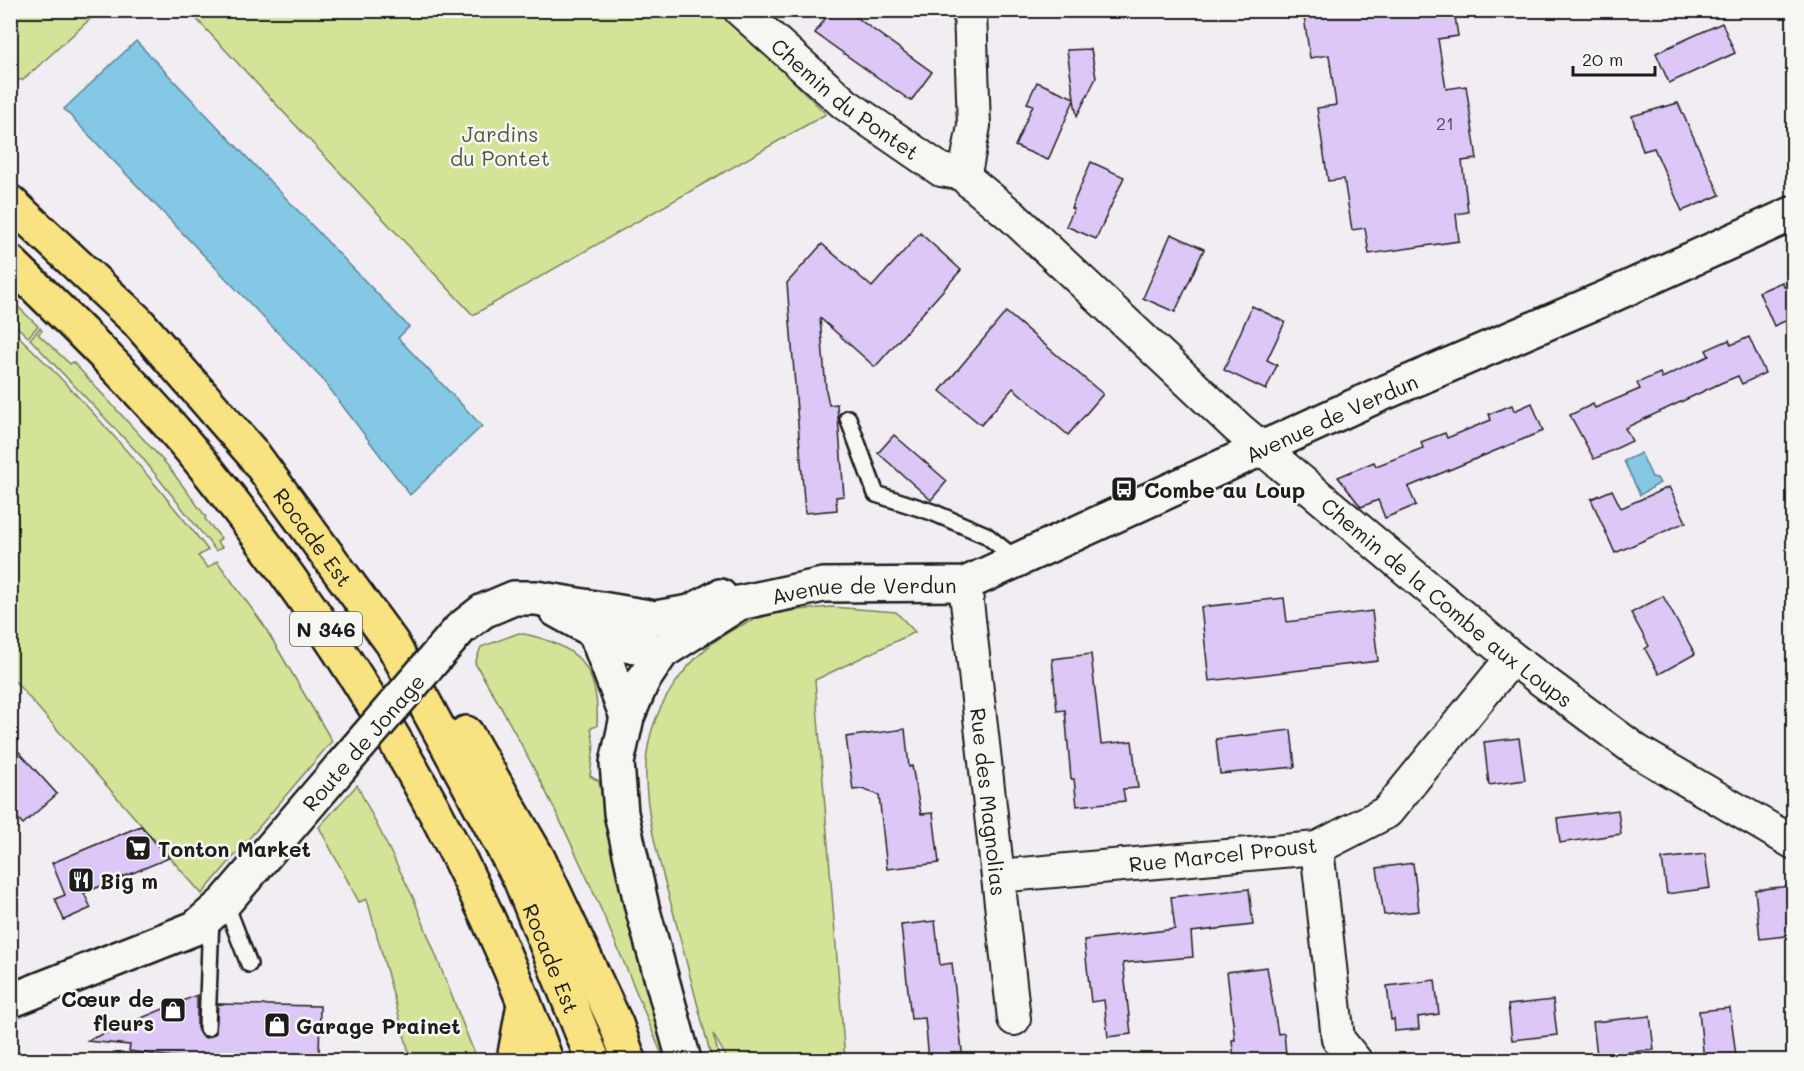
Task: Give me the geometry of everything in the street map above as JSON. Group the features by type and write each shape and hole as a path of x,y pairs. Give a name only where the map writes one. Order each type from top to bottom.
{"highway":[{"name":"Rocade Est","path":"10,202 137,321 253,454 392,643 520,879 593,1060"},
{"name":"Rocade Est","path":"10,262 107,356 204,465 288,574 351,665 406,757 473,887 525,1002 546,1060"},
{"path":"426,706 469,734 538,858 616,1024 629,1060"},
{"path":"517,1060 515,1054 525,1002"}],"main road":[{"name":"Avenue de Verdun","path":"662,652 739,603 823,585 965,584 1372,398 1610,296 1794,213"},
{"name":"Route de Jonage","path":"10,1000 195,928 218,909 460,629 497,604 514,598 536,598 655,618 690,612 743,584 826,568 882,574 932,585"},
{"path":"536,598 616,643 662,652 642,682 627,717 617,763 621,813 642,907 684,1060"},
{"path":"595,632 627,717"}],"street":[{"name":"Chemin du Pontet","path":"740,10 845,104 941,170 964,174"},
{"path":"964,174 974,126 975,103 970,10"},
{"name":"Chemin de la Combe aux Loups","path":"964,174 1262,449 1512,658 1637,751 1794,843"},
{"name":"Rue des Magnolias","path":"965,584 1014,1019"},
{"name":"Rue Marcel Proust","path":"998,876 1317,848 1387,812 1512,658"},
{"path":"1317,848 1338,1039 1355,1060"}],"lane":[{"path":"848,418 876,494 932,512 986,535 1017,560"},
{"path":"218,909 249,964"},
{"path":"207,1028 218,909"}],"green space":[{"path":"10,11 99,11 23,80 11,79"},
{"name":"Jardins du Pontet","path":"189,11 723,11 826,114 473,315"},
{"path":"11,300 38,326 28,337 11,321"},
{"path":"40,328 42,331 38,334 70,364 73,362 168,466 221,538 217,542 222,547 216,551 140,455 30,339"},
{"path":"11,329 89,408 162,492 208,550 198,556 208,568 217,561 263,624 332,741 202,894 11,677"},
{"path":"832,607 896,612 915,632 815,680 845,1060 728,1060 713,1034 720,1060 712,1060 650,820 646,782 649,741 656,718 680,676 715,642 735,629 765,616"},
{"path":"519,633 556,644 570,651 589,673 594,687 597,726 591,728 594,746 590,776 599,781 627,917 668,1060 664,1060 622,958 554,808 475,663 481,647"},
{"path":"357,785 413,897 477,1060 411,1060 367,899 359,902 319,827"},
{"path":"10,1052 84,1060 16,1060"}],"water":[{"path":"136,41 409,327 398,338 482,426 410,495 323,380 64,109"},
{"path":"1641,453 1652,477 1657,478 1660,483 1640,495 1624,461"}],"building":[{"path":"831,10 846,10 932,72 911,101 815,33"},
{"path":"1303,10 1454,10 1458,36 1438,39 1446,89 1466,86 1477,159 1462,161 1468,212 1456,214 1459,241 1369,254 1365,228 1352,230 1344,179 1328,181 1317,108 1336,105 1329,55 1310,58"},
{"path":"1722,23 1735,53 1669,83 1656,53"},
{"path":"1091,49 1096,78 1077,116 1074,100 1048,160 1015,146 1033,105 1027,103 1037,82 1074,98 1067,50"},
{"path":"1678,103 1720,195 1682,211 1654,148 1643,151 1632,116"},
{"path":"1091,162 1124,177 1096,239 1066,226 1074,209 1071,208"},
{"path":"920,233 961,270 875,367 820,318 826,390 829,405 837,404 844,496 836,497 837,510 805,513 787,283 822,244 872,287"},
{"path":"1171,234 1204,249 1175,312 1143,298"},
{"path":"1782,282 1784,287 1794,283 1794,317 1774,326 1759,292"},
{"path":"1252,306 1285,322 1267,360 1277,365 1266,390 1224,370"},
{"path":"1006,312 1103,394 1068,435 1013,388 981,425 940,391"},
{"path":"1749,337 1765,373 1742,384 1738,376 1625,428 1632,441 1594,459 1570,415 1593,404 1595,408 1640,389 1637,383 1660,373 1662,378 1709,356 1706,350 1729,340 1731,345"},
{"path":"1532,403 1543,431 1408,487 1416,505 1385,518 1378,500 1361,507 1338,477 1374,462 1376,466 1423,448 1421,442 1445,433 1447,438 1491,420 1489,414 1512,405 1514,411"},
{"path":"894,435 947,481 931,500 878,453"},
{"path":"1669,487 1686,522 1615,553 1591,499 1612,490 1621,508"},
{"path":"1663,596 1695,654 1659,674 1645,649 1649,646 1631,613"},
{"path":"1284,598 1287,622 1372,611 1378,661 1209,681 1201,607"},
{"path":"1091,654 1101,744 1132,741 1138,788 1123,789 1125,801 1077,806 1074,779 1071,779 1065,710 1057,711 1052,659"},
{"path":"905,729 909,767 912,766 921,814 933,813 939,863 887,869 879,795 862,789 853,790 846,737"},
{"path":"1291,730 1295,767 1220,774 1216,739"},
{"path":"1519,738 1525,780 1489,785 1484,742"},
{"path":"10,742 57,794 23,824 10,810"},
{"path":"1618,810 1621,834 1560,843 1557,818"},
{"path":"141,826 169,858 84,893 91,908 64,920 55,899 65,895 52,863"},
{"path":"1705,854 1710,888 1667,894 1662,859"},
{"path":"1413,863 1419,911 1384,915 1377,868"},
{"path":"1790,886 1794,935 1760,939 1755,890"},
{"path":"1249,889 1253,925 1191,932 1193,957 1123,963 1131,1034 1108,1037 1104,1000 1091,1002 1084,940 1175,929 1171,897"},
{"path":"935,921 940,965 952,963 963,1060 929,1060 925,1018 911,1019 901,925"},
{"path":"1267,967 1278,1034 1284,1033 1286,1054 1269,1056 1270,1060 1234,1060 1232,1040 1235,1040 1227,972"},
{"path":"1435,980 1439,1014 1418,1017 1419,1029 1395,1031 1394,1019 1391,1020 1387,986"},
{"path":"197,995 197,1028 201,1036 206,1038 216,1033 218,1004 320,1006 319,1060 188,1059 129,1051 130,1045 86,1041"},
{"path":"1553,1000 1557,1035 1512,1040 1508,1005"},
{"path":"1730,1008 1736,1057 1704,1060 1699,1011"},
{"path":"1650,1016 1654,1050 1597,1055 1593,1022"}],"place":[{"name":"Combe au Loup","path":"1124,489"},
{"name":"Tonton Market","path":"138,848"},
{"name":"Big m","path":"81,880"},
{"name":"Cœur de fleurs","path":"173,1010"},
{"name":"Garage Prainet","path":"277,1025"}]}
